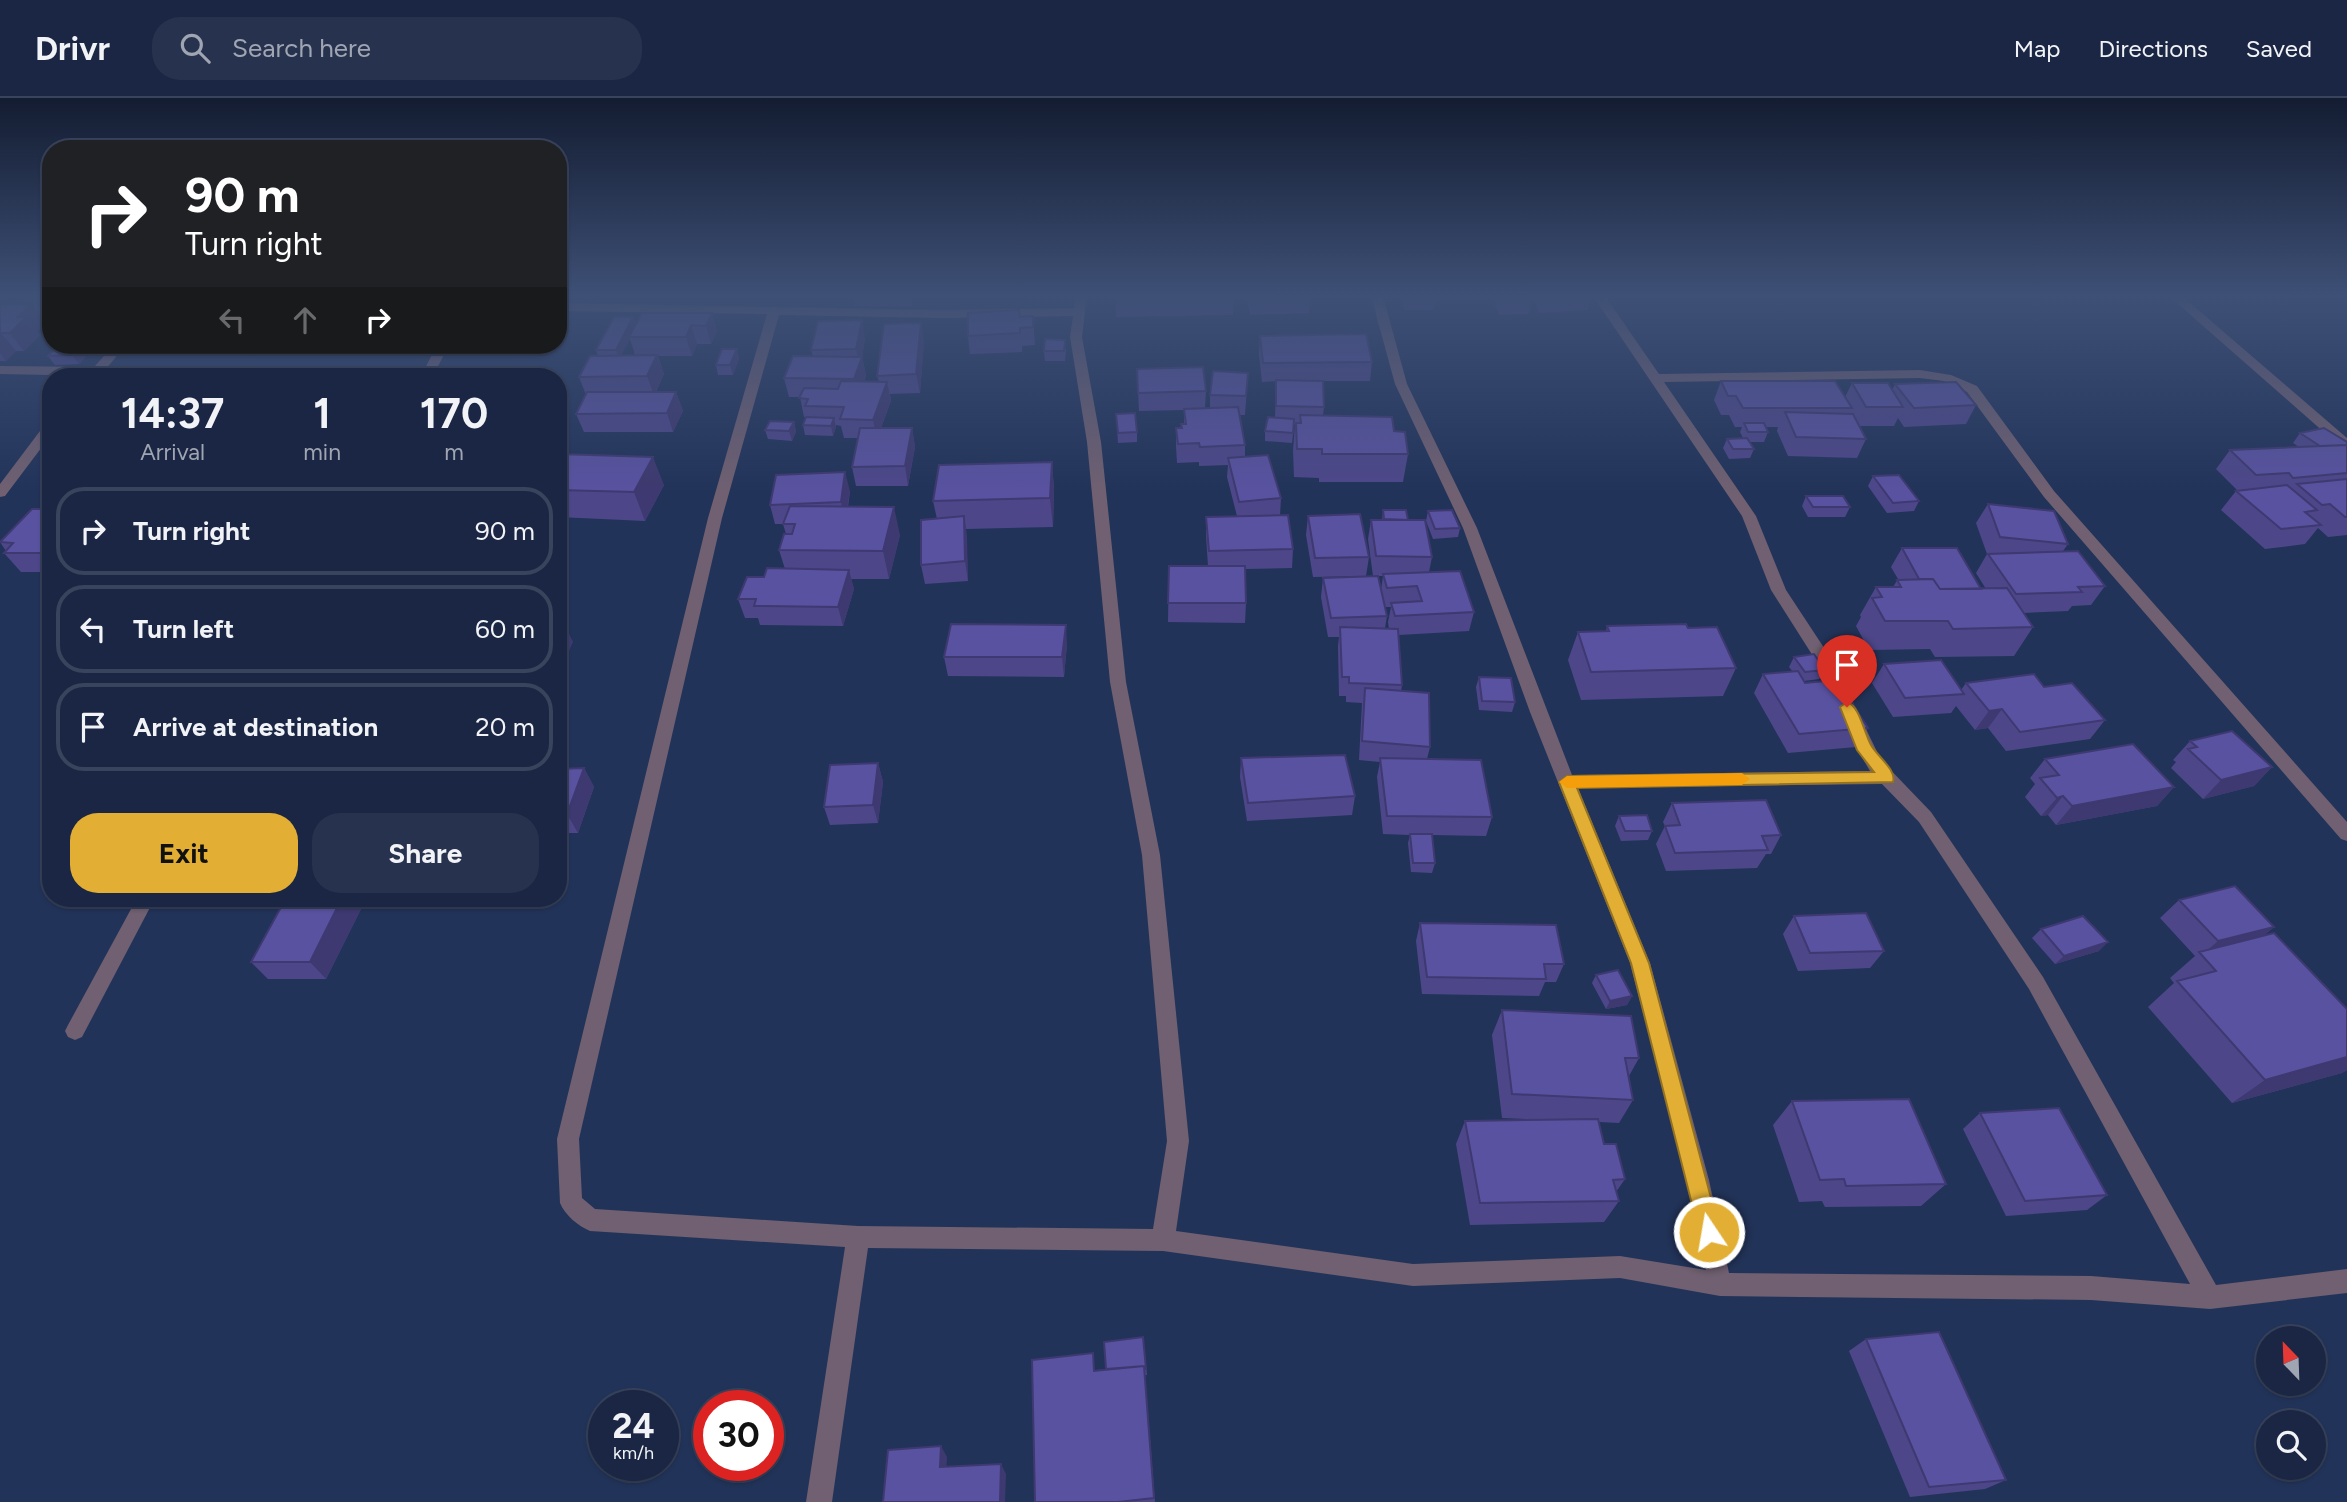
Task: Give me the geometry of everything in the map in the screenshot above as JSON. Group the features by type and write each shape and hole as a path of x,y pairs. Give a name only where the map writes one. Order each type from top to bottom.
{"street":[{"path":"760,362 715,518 568,1139 571,1203 590,1220 858,1237 1163,1240 1413,1275 1620,1267 1720,1284 2091,1287 2210,1297 2347,1281"},
{"path":"1080,362 1094,442 1118,682 1151,855 1178,1141 1163,1240"},
{"path":"1395,362 1401,384 1470,528 1567,782 1640,963 1699,1180 1720,1284"},
{"path":"1644,362 1749,516 1780,590 1826,663 1865,750 1925,817 2036,983 2210,1297"},
{"path":"2251,362 2347,445"},
{"path":"0,370 42,371"},
{"path":"1655,378 1920,373 1947,377 1972,389 2049,495 2347,834"},
{"path":"0,493 42,438"},
{"path":"1567,782 1887,777"},
{"path":"75,1031 141,907"},
{"path":"819,1502 858,1237"}],"building":[{"path":"587,362 654,362 647,376 579,377"},
{"path":"717,362 732,362 730,365 716,365"},
{"path":"791,362 860,362 854,379 784,378"},
{"path":"879,362 917,362 916,374 877,376"},
{"path":"1263,362 1372,362 1263,363"},
{"path":"1203,367 1206,391 1138,393 1137,369"},
{"path":"1213,371 1248,373 1246,396 1210,395"},
{"path":"1276,380 1323,381 1324,407 1276,406"},
{"path":"841,381 887,382 873,420 840,419 844,407 805,406 808,399 799,398 804,388 838,389"},
{"path":"1721,381 1835,381 1852,408 1743,408 1736,396 1728,396"},
{"path":"1956,382 1976,405 1914,408 1895,384"},
{"path":"1852,383 1888,383 1903,407 1866,407"},
{"path":"587,392 676,392 667,413 576,414"},
{"path":"1238,407 1245,445 1200,447 1199,443 1178,444 1176,428 1182,428 1181,424 1186,424 1184,409"},
{"path":"1785,412 1853,414 1866,439 1796,437"},
{"path":"1135,413 1137,432 1118,433 1116,414"},
{"path":"1300,415 1392,417 1394,431 1405,432 1408,454 1322,454 1322,449 1297,449 1296,423 1301,423"},
{"path":"806,417 834,418 831,426 803,425"},
{"path":"1268,417 1294,419 1293,433 1265,431"},
{"path":"770,421 794,422 789,431 765,430"},
{"path":"1744,423 1764,423 1768,432 1748,432"},
{"path":"860,428 912,428 905,466 852,467"},
{"path":"2324,428 2347,442 2347,445 2320,446 2300,433"},
{"path":"1747,438 1754,449 1733,449 1727,439"},
{"path":"2347,445 2347,473 2293,478 2289,473 2256,475 2230,450"},
{"path":"567,454 653,457 634,492 567,490"},
{"path":"1268,455 1281,498 1239,502 1228,458"},
{"path":"1052,462 1050,498 933,501 939,465"},
{"path":"845,472 841,502 770,505 776,475"},
{"path":"1899,475 1919,501 1893,503 1873,476"},
{"path":"2347,479 2347,517 2330,504 2322,505 2297,484"},
{"path":"2287,485 2317,510 2305,512 2321,525 2281,529 2236,491"},
{"path":"1806,496 1843,496 1850,507 1813,507"},
{"path":"1988,504 2054,511 2068,544 2000,537"},
{"path":"790,506 894,507 883,551 779,550 784,534 792,534 795,524 783,524"},
{"path":"32,509 42,509 42,553 4,553 13,543 0,542"},
{"path":"1383,510 1406,510 1408,520 1384,519"},
{"path":"1452,510 1460,528 1435,529 1428,511"},
{"path":"1360,514 1369,557 1315,558 1308,516"},
{"path":"1288,515 1293,549 1209,551 1206,517"},
{"path":"964,516 965,561 921,565 921,520"},
{"path":"1371,520 1425,520 1432,557 1376,556"},
{"path":"1902,548 1957,548 1981,589 1940,589 1933,579 1919,579"},
{"path":"2078,551 2105,586 2078,587 2082,592 2016,594 1988,554"},
{"path":"1169,566 1245,566 1246,603 1168,603"},
{"path":"767,568 849,570 838,607 754,606 756,599 738,599 747,577 764,577"},
{"path":"1460,571 1474,612 1395,616 1391,603 1422,601 1417,586 1387,588 1383,574"},
{"path":"1378,576 1387,616 1331,618 1323,578"},
{"path":"1933,579 1940,589 2007,588 2033,627 1953,629 1948,621 1885,621 1872,598 1882,597 1876,587 1901,587 1897,580"},
{"path":"951,624 1066,625 1062,657 944,657"},
{"path":"1686,624 1688,628 1717,627 1736,668 1591,672 1578,632 1609,631 1607,626"},
{"path":"1340,627 1398,629 1402,685 1349,683 1349,677 1342,677"},
{"path":"1814,654 1825,670 1805,672 1794,657"},
{"path":"1941,660 1964,694 1905,698 1884,664"},
{"path":"1798,671 1805,683 1837,680 1868,728 1799,734 1763,674"},
{"path":"2034,674 2044,687 2072,683 2105,720 2020,732 2002,709 1989,711 1966,683"},
{"path":"1479,677 1511,678 1515,702 1482,701"},
{"path":"1365,688 1429,693 1430,747 1362,741"},
{"path":"2232,731 2272,767 2221,780 2188,749 2197,747 2190,741"},
{"path":"2133,744 2174,787 2072,806 2063,796 2057,798 2040,778 2059,775 2045,759"},
{"path":"1345,755 1355,796 1248,803 1241,758"},
{"path":"1380,758 1481,760 1492,817 1387,816"},
{"path":"878,763 873,805 824,807 830,765"},
{"path":"584,768 567,814 567,769"},
{"path":"1766,800 1781,835 1762,836 1768,850 1675,853 1665,826 1680,825 1672,803"},
{"path":"1647,815 1652,831 1625,831 1619,816"},
{"path":"1410,834 1432,834 1435,863 1413,863"},
{"path":"2235,886 2274,927 2218,941 2179,900"},
{"path":"281,907 338,907 310,962 251,962"},
{"path":"1866,913 1884,951 1810,953 1794,916"},
{"path":"2083,916 2108,942 2064,956 2041,929"},
{"path":"1420,923 1556,925 1564,964 1544,964 1546,979 1427,977"},
{"path":"2274,933 2347,1009 2347,1057 2265,1080 2177,981 2216,971 2199,952"},
{"path":"1618,970 1632,996 1610,1001 1596,975"},
{"path":"1502,1010 1631,1016 1639,1058 1625,1058 1633,1100 1512,1094"},
{"path":"1909,1099 1946,1184 1846,1186 1844,1179 1820,1180 1792,1101"},
{"path":"2059,1108 2107,1195 2025,1201 1980,1113"},
{"path":"1598,1119 1604,1144 1616,1144 1625,1179 1613,1180 1619,1201 1480,1203 1465,1121"},
{"path":"1939,1332 2006,1480 1929,1487 1866,1339"},
{"path":"1143,1337 1146,1369 1144,1366 1106,1369 1104,1342"},
{"path":"1093,1353 1094,1371 1144,1366 1154,1498 1118,1502 1035,1502 1032,1360"},
{"path":"941,1446 940,1467 1001,1464 1000,1502 883,1502 888,1450"}],"slow traffic":[{"path":"1567,782 1742,779"}],"route":[{"path":"1709,1232 1699,1180 1640,963 1567,782 1887,777 1865,750 1847,707"}]}
